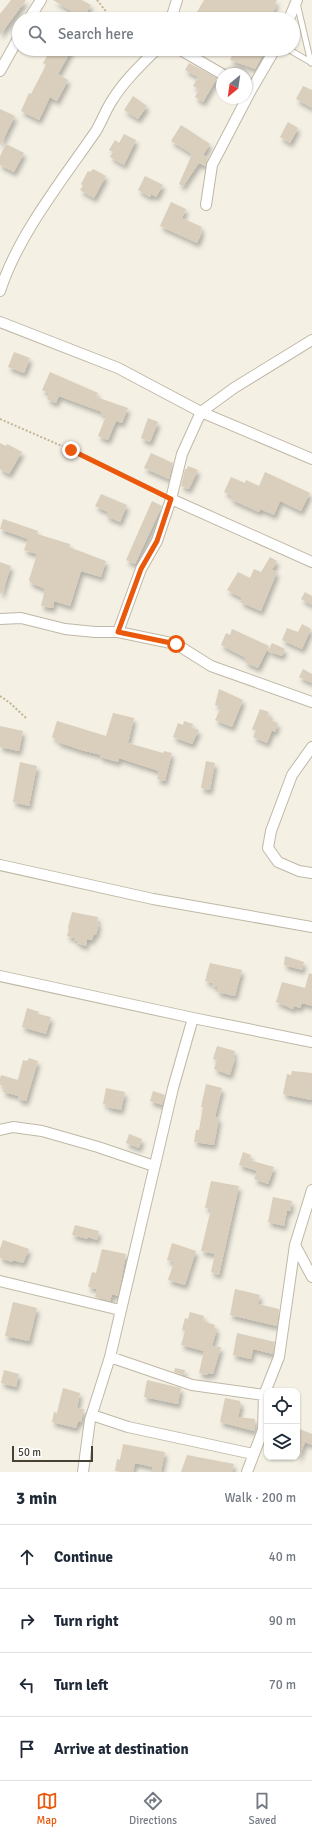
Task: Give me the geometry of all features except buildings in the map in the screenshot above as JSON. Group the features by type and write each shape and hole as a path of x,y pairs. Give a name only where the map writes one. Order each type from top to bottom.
{"street":[{"path":"34,12 40,0"},
{"path":"173,12 177,0"},
{"path":"292,12 297,1"},
{"path":"0,70 12,49"},
{"path":"0,291 10,264 25,238 75,159 96,130 112,100 122,86 151,56"},
{"path":"191,56 216,71"},
{"path":"252,85 271,56"},
{"path":"206,205 212,165 242,104"},
{"path":"0,322 118,368 201,412 312,459"},
{"path":"118,632 141,569 157,541 171,499 182,454 201,412 234,388 312,340"},
{"path":"171,499 312,562"},
{"path":"0,619 21,618 65,629 95,632 118,632 176,644 211,666 312,702"},
{"path":"312,747 292,775 271,831 268,848 278,862 299,871 312,873"},
{"path":"0,865 153,899 312,927"},
{"path":"0,976 312,1042"},
{"path":"83,1472 92,1415 110,1357 173,1088 193,1018"},
{"path":"0,1130 13,1127 42,1131 98,1147 154,1166"},
{"path":"267,1388 279,1357 295,1245 312,1191"},
{"path":"295,1245 312,1277"},
{"path":"0,1281 120,1310"},
{"path":"110,1357 192,1385 264,1395 262,1430 247,1472"},
{"path":"92,1415 128,1427 253,1454"}],"lane":[{"path":"297,1 300,12"},
{"path":"300,13 312,63"},
{"path":"300,56 312,63"}],"path":[{"path":"97,0 106,12"},
{"path":"0,419 71,450 171,499"},
{"path":"0,696 26,718"}],"route":[{"path":"71,450 171,499 157,541 141,569 118,632 176,644"}]}
